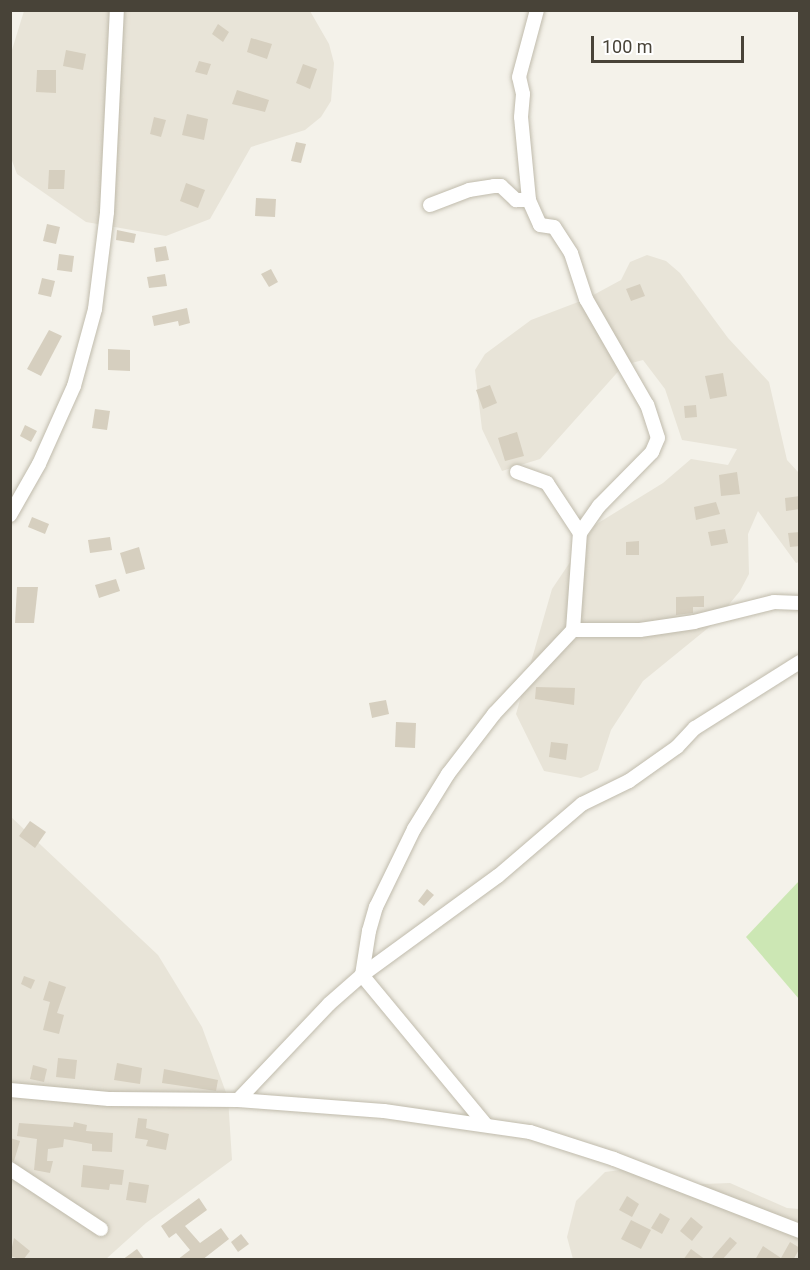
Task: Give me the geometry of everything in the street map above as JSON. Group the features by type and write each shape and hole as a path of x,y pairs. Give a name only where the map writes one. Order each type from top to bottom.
{"street":[{"path":"10,515 39,464 74,386 95,309 107,212 117,10"},
{"path":"362,975 376,907 414,829 494,714 573,630 580,533 599,506 652,452 658,438 647,405 586,299 571,253 554,227 540,225 529,200 521,117 523,94 519,76 537,10"},
{"path":"430,205 469,190 494,186 501,186 516,200 529,200"},
{"path":"517,472 547,483 580,533"},
{"path":"573,630 640,630 694,622 774,602 800,603"},
{"path":"238,1100 329,1004 362,975 498,876 582,804 628,782 677,747 695,728 800,662"},
{"path":"362,975 486,1125"},
{"path":"10,1090 109,1099 238,1100 384,1111 530,1132 614,1159 800,1231"},
{"path":"10,1169 101,1229"}],"shaded area":[{"path":"24,11 310,11 329,44 334,63 331,101 321,117 305,130 251,147 210,219 166,236 86,222 17,174 11,158 11,53"},
{"path":"647,255 666,261 680,273 728,338 769,382 787,460 799,473 799,562 796,563 758,511 748,534 749,574 740,591 713,624 643,681 611,730 598,770 581,778 544,771 516,714 552,589 595,525 663,483 691,459 728,465 737,449 682,440 665,389 643,360 624,365 540,459 502,471 482,429 475,370 485,354 531,320 586,299 621,280 630,262"},
{"path":"10,816 158,955 202,1027 228,1098 232,1160 146,1223 106,1259 11,1259"},
{"path":"643,1167 676,1185 730,1183 787,1208 799,1209 799,1259 573,1259 567,1237 576,1201 605,1172"}],"green space":[{"path":"799,881 799,999 746,937"}],"building":[{"path":"218,24 229,32 223,42 212,34"},
{"path":"251,38 272,44 267,59 247,52"},
{"path":"66,50 86,54 83,70 63,66"},
{"path":"199,61 211,64 207,75 195,72"},
{"path":"303,64 317,69 310,89 296,83"},
{"path":"37,70 56,70 56,93 36,92"},
{"path":"237,90 269,100 265,112 232,104"},
{"path":"187,114 208,119 204,140 182,135"},
{"path":"154,117 166,120 161,137 150,134"},
{"path":"296,142 306,144 301,163 291,161"},
{"path":"49,170 65,170 64,189 48,189"},
{"path":"186,183 205,190 198,208 180,201"},
{"path":"256,198 276,199 275,217 255,216"},
{"path":"47,224 60,227 56,244 43,241"},
{"path":"117,230 136,234 134,243 116,240"},
{"path":"166,246 169,260 156,262 154,248"},
{"path":"59,254 74,256 72,272 57,270"},
{"path":"271,269 278,282 269,287 261,274"},
{"path":"165,274 167,286 149,288 147,277"},
{"path":"42,278 55,281 51,297 38,294"},
{"path":"640,284 645,296 631,301 626,289"},
{"path":"187,308 190,323 179,326 178,321 154,326 152,316"},
{"path":"49,330 62,336 41,376 27,369"},
{"path":"108,349 130,350 130,371 108,370"},
{"path":"723,373 727,396 710,399 705,376"},
{"path":"490,385 497,403 483,409 476,390"},
{"path":"696,405 697,417 685,418 684,406"},
{"path":"95,409 110,411 107,430 92,428"},
{"path":"25,425 37,431 31,442 20,436"},
{"path":"517,432 524,456 505,461 498,438"},
{"path":"737,472 740,494 721,496 719,475"},
{"path":"800,496 800,509 786,511 785,498"},
{"path":"716,502 720,514 696,520 694,507"},
{"path":"32,517 49,524 45,534 28,527"},
{"path":"725,529 728,543 711,546 708,532"},
{"path":"800,532 800,546 790,547 788,533"},
{"path":"110,537 112,550 90,553 88,540"},
{"path":"639,541 639,555 626,555 626,542"},
{"path":"139,547 145,569 126,574 120,553"},
{"path":"116,579 120,591 99,598 95,585"},
{"path":"17,587 38,587 34,623 15,623"},
{"path":"704,596 704,607 693,607 693,613 676,615 676,597"},
{"path":"536,687 575,688 574,705 535,699"},
{"path":"386,700 389,714 372,718 369,703"},
{"path":"396,722 416,723 415,748 395,747"},
{"path":"551,742 568,744 566,760 549,757"},
{"path":"30,821 46,832 35,848 19,836"},
{"path":"427,889 434,895 424,906 418,901"},
{"path":"24,976 35,980 31,989 21,984"},
{"path":"49,981 66,987 57,1013 64,1015 59,1034 43,1030 50,1002 43,1000"},
{"path":"58,1058 77,1060 75,1079 56,1077"},
{"path":"117,1063 142,1068 140,1084 114,1080"},
{"path":"33,1065 47,1069 44,1082 30,1079"},
{"path":"164,1069 218,1080 216,1091 162,1083"},
{"path":"138,1118 147,1119 146,1128 169,1134 166,1150 146,1146 148,1140 135,1138"},
{"path":"74,1122 87,1125 86,1131 113,1133 112,1152 92,1151 92,1144 64,1139 63,1147 48,1149 47,1161 53,1161 50,1173 34,1170 37,1139 17,1136 19,1123 73,1127"},
{"path":"10,1138 20,1141 14,1161 10,1160"},
{"path":"83,1165 124,1170 122,1185 110,1184 109,1190 81,1187"},
{"path":"129,1182 149,1185 146,1203 126,1200"},
{"path":"627,1196 639,1204 632,1217 619,1210"},
{"path":"199,1198 207,1210 185,1226 200,1243 221,1228 229,1239 202,1260 177,1260 190,1250 176,1233 169,1238 161,1226"},
{"path":"660,1213 670,1219 662,1234 651,1228"},
{"path":"691,1217 703,1227 692,1241 680,1231"},
{"path":"631,1220 651,1230 641,1249 621,1239"},
{"path":"241,1234 249,1244 238,1252 231,1242"},
{"path":"730,1237 737,1243 722,1260 710,1260"},
{"path":"14,1238 30,1251 23,1260 10,1256"},
{"path":"790,1242 800,1248 793,1260 755,1260 763,1246 781,1258"},
{"path":"137,1249 145,1260 122,1260"},
{"path":"691,1249 706,1260 683,1260"}]}
